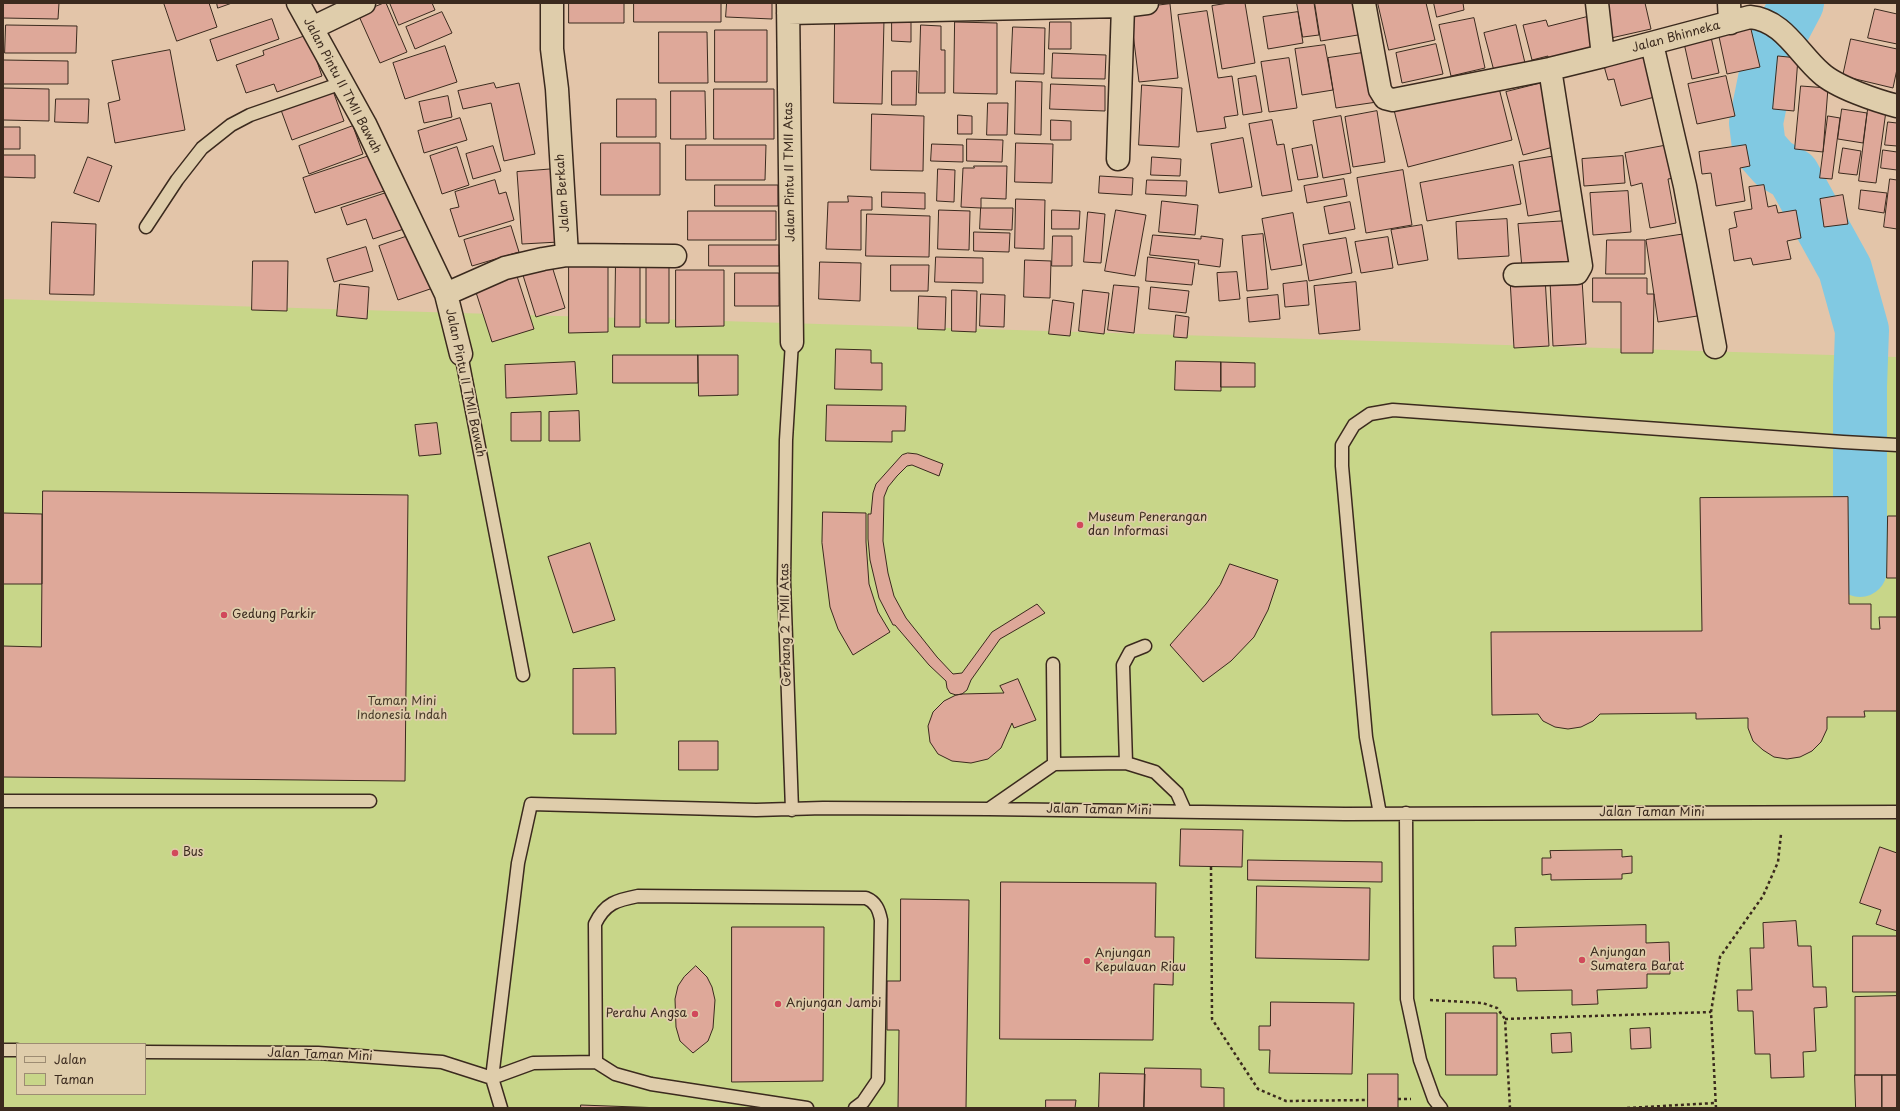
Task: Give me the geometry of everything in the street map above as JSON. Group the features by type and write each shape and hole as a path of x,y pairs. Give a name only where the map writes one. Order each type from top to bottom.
{"street":[{"name":"Jalan Pintu II TMII Bawah","path":"298,3 365,124 446,294 461,354"},
{"path":"312,28 364,3"},
{"name":"Jalan Berkah","path":"552,3 552,49 557,89 567,255"},
{"path":"788,8 1147,3"},
{"name":"Jalan Bhinneka","path":"1364,3 1380,90 1385,98 1393,100 1550,69 1652,44 1729,13 1766,20 1793,42 1821,73 1837,84 1896,100"},
{"path":"1597,3 1603,56"},
{"path":"1118,159 1124,4"},
{"name":"Jalan Pintu II TMII Atas","path":"788,8 792,342"},
{"path":"1652,44 1684,186 1715,347"},
{"path":"1516,275 1577,273 1581,266 1550,69"},
{"path":"446,294 505,268 567,255 675,256"}],"lane":[{"path":"146,227 177,180 202,148 231,125 250,115 342,83"},
{"name":"Gerbang 2 TMII Atas","path":"792,342 786,440 784,581 792,810"},
{"name":"Jalan Pintu II TMII Bawah","path":"461,354 523,675"},
{"path":"1380,814 1366,737 1342,466 1342,445 1354,425 1370,414 1393,410 1897,445"},
{"path":"1126,763 1123,665 1130,652 1145,646"},
{"path":"1053,664 1054,764"},
{"path":"989,808 1054,764 1126,763 1155,772 1177,793 1185,811"},
{"path":"3,801 370,801"},
{"name":"Jalan Taman Mini","path":"146,1052 318,1053 442,1062 492,1078 518,863 531,804 792,810 823,808 989,808 1380,814 1897,812"},
{"path":"1406,813 1407,999 1420,1060 1434,1099 1441,1108"},
{"path":"596,1062 595,924 600,913 610,905 619,900 638,896 866,898 872,900 876,905 880,911 881,920 878,1080 863,1102 855,1108"},
{"path":"3,1050 16,1050"},
{"path":"501,1108 492,1078 533,1063 596,1062 615,1074 651,1084 807,1108"}],"path":[{"path":"1716,1108 1711,1012 1720,957 1763,896 1778,862 1784,813"},
{"path":"1211,866 1212,1019 1258,1089 1286,1101 1368,1100"},
{"path":"1407,999 1483,1003 1497,1008 1505,1019 1510,1108"},
{"path":"1505,1019 1711,1012"},
{"path":"1627,1108 1715,1103"}],"green space":[{"name":"Taman Mini Indonesia Indah","path":"3,299 1897,357 1897,1108 3,1108"}],"building":[{"path":"3,3 59,3 58,19 3,18"},
{"path":"164,3 209,3 217,27 177,41"},
{"path":"217,3 232,3 218,8"},
{"path":"386,3 407,52 380,63 358,14"},
{"path":"390,3 432,3 435,10 399,25"},
{"path":"569,3 624,3 624,23 569,23"},
{"path":"634,3 721,3 721,22 634,22"},
{"path":"727,3 772,3 772,19 726,17"},
{"path":"1229,3 1245,3 1255,63 1222,69 1212,6"},
{"path":"1297,3 1314,3 1319,35 1303,37"},
{"path":"1315,3 1359,3 1364,34 1321,41"},
{"path":"1378,3 1426,3 1435,40 1389,50"},
{"path":"1434,3 1463,3 1464,10 1437,17"},
{"path":"1602,3 1645,3 1651,29 1611,38"},
{"path":"1170,4 1178,78 1139,82 1130,9"},
{"path":"1875,9 1897,14 1897,44 1868,38"},
{"path":"1207,11 1218,78 1232,76 1238,115 1224,117 1226,128 1197,132 1178,15"},
{"path":"442,12 452,33 415,49 406,27"},
{"path":"1298,12 1303,43 1268,49 1263,17"},
{"path":"1591,16 1599,45 1548,58 1548,56 1532,60 1523,25 1546,20 1548,26"},
{"path":"892,18 911,19 911,42 892,41"},
{"path":"1474,18 1485,68 1451,76 1439,25"},
{"path":"272,19 279,39 217,61 210,40"},
{"path":"835,19 884,20 882,104 834,103"},
{"path":"955,22 997,23 997,94 954,93"},
{"path":"1050,22 1071,22 1071,49 1049,49"},
{"path":"6,25 77,26 76,53 5,53"},
{"path":"921,25 941,26 941,50 945,50 945,93 919,93"},
{"path":"1516,25 1525,63 1494,71 1484,33"},
{"path":"1750,25 1760,67 1727,74 1718,32"},
{"path":"1013,27 1045,28 1044,74 1011,73"},
{"path":"715,30 767,30 767,82 715,82"},
{"path":"659,32 707,32 708,83 659,83"},
{"path":"308,35 322,76 277,92 274,84 246,93 236,65 264,55 263,51"},
{"path":"1711,37 1719,73 1692,79 1684,43"},
{"path":"1851,39 1897,49 1897,69 1893,88 1843,76"},
{"path":"1436,44 1443,74 1402,83 1396,53"},
{"path":"1325,45 1333,90 1302,95 1295,49"},
{"path":"445,46 457,82 405,99 393,63"},
{"path":"170,50 185,130 115,143 108,103 120,100 112,61"},
{"path":"1369,52 1377,102 1336,108 1328,58"},
{"path":"1053,53 1106,55 1105,79 1052,78"},
{"path":"1653,53 1662,95 1621,106 1614,79 1608,80 1604,66"},
{"path":"1778,56 1798,58 1794,111 1773,109"},
{"path":"1289,58 1297,108 1269,112 1261,62"},
{"path":"3,60 68,61 68,84 3,84"},
{"path":"892,71 917,71 916,105 892,105"},
{"path":"1256,76 1262,112 1243,115 1238,79"},
{"path":"1726,76 1735,116 1697,124 1688,84"},
{"path":"1016,81 1042,82 1041,135 1015,134"},
{"path":"1546,82 1561,145 1523,155 1506,92"},
{"path":"494,83 496,88 519,83 535,154 504,161 491,103 463,109 458,91"},
{"path":"1051,84 1105,86 1105,111 1050,109"},
{"path":"1498,84 1512,140 1408,167 1394,110"},
{"path":"1142,85 1182,88 1179,147 1139,145"},
{"path":"1801,86 1828,88 1823,152 1795,149"},
{"path":"3,88 49,89 49,121 3,120"},
{"path":"714,89 774,89 774,139 714,139"},
{"path":"333,91 344,121 292,140 281,110"},
{"path":"671,91 705,91 706,139 671,139"},
{"path":"448,96 452,117 424,123 419,102"},
{"path":"56,99 89,99 88,123 55,122"},
{"path":"617,99 656,99 656,137 617,137"},
{"path":"988,103 1008,103 1007,135 987,135"},
{"path":"1842,109 1867,113 1863,143 1838,139"},
{"path":"1868,109 1886,111 1876,183 1859,181"},
{"path":"1377,111 1385,162 1353,167 1345,117"},
{"path":"872,114 924,116 923,171 871,170"},
{"path":"958,115 972,116 972,134 958,134"},
{"path":"1341,116 1351,173 1323,178 1313,121"},
{"path":"1828,116 1840,118 1832,179 1820,178"},
{"path":"460,118 467,140 424,153 418,131"},
{"path":"1051,120 1071,121 1071,140 1051,140"},
{"path":"1272,120 1277,145 1284,144 1292,191 1262,196 1249,124"},
{"path":"1888,122 1897,123 1897,146 1885,145"},
{"path":"353,126 363,154 309,174 299,146"},
{"path":"3,127 20,127 20,149 3,149"},
{"path":"1243,138 1252,187 1219,193 1211,144"},
{"path":"967,139 1003,140 1002,162 967,161"},
{"path":"601,143 660,143 660,195 601,195"},
{"path":"1016,143 1053,144 1052,183 1015,182"},
{"path":"932,144 963,145 963,162 931,161"},
{"path":"1674,144 1680,177 1668,179 1676,223 1650,228 1642,183 1631,186 1625,153"},
{"path":"686,145 766,145 765,180 686,180"},
{"path":"1312,145 1318,177 1298,180 1292,149"},
{"path":"1746,145 1750,166 1740,168 1745,201 1716,206 1711,173 1702,174 1699,152"},
{"path":"493,146 501,171 473,179 466,154"},
{"path":"457,147 469,185 442,194 430,156"},
{"path":"1843,148 1861,151 1857,175 1839,173"},
{"path":"1883,150 1897,152 1897,170 1881,168"},
{"path":"3,155 35,155 35,178 3,177"},
{"path":"372,155 384,191 315,213 303,178"},
{"path":"1562,155 1571,209 1528,216 1519,162"},
{"path":"1623,156 1625,183 1584,186 1582,159"},
{"path":"88,157 112,166 99,202 74,193"},
{"path":"1152,157 1181,159 1180,176 1151,175"},
{"path":"1513,165 1521,204 1427,221 1420,183"},
{"path":"974,166 1007,166 1006,199 981,198 981,208 961,207 963,168 974,168"},
{"path":"555,169 559,242 522,244 517,172"},
{"path":"938,169 955,170 954,202 937,201"},
{"path":"1403,170 1412,225 1366,233 1357,178"},
{"path":"1100,176 1133,178 1132,195 1099,193"},
{"path":"1344,179 1347,196 1307,203 1304,186"},
{"path":"1890,179 1897,180 1897,229 1884,227"},
{"path":"495,180 499,194 506,192 514,220 459,237 450,209 459,207 455,192"},
{"path":"1147,180 1187,181 1186,196 1146,194"},
{"path":"715,185 778,185 778,206 715,206"},
{"path":"1764,185 1768,207 1776,205 1778,213 1796,210 1801,238 1787,241 1791,259 1753,265 1751,258 1734,261 1729,229 1737,227 1734,212 1752,209 1749,187"},
{"path":"1861,190 1887,193 1884,213 1859,209"},
{"path":"392,191 407,228 373,239 366,219 347,225 341,208"},
{"path":"1628,191 1631,232 1593,235 1590,193"},
{"path":"882,192 925,193 925,209 882,207"},
{"path":"1843,195 1848,224 1824,227 1820,199"},
{"path":"848,196 872,197 872,210 861,210 861,250 826,249 828,202 848,202"},
{"path":"1016,199 1045,200 1044,249 1015,248"},
{"path":"1162,201 1198,205 1195,235 1159,232"},
{"path":"1350,202 1355,229 1329,234 1324,207"},
{"path":"981,208 1013,208 1012,230 980,229"},
{"path":"939,210 970,211 969,250 938,249"},
{"path":"1052,210 1080,211 1079,229 1052,229"},
{"path":"1116,210 1146,215 1135,276 1105,271"},
{"path":"688,211 776,211 776,240 688,240"},
{"path":"1088,212 1105,214 1101,263 1084,262"},
{"path":"1293,213 1302,265 1271,270 1262,219"},
{"path":"867,214 930,216 929,257 866,256"},
{"path":"1507,219 1509,256 1458,259 1456,222"},
{"path":"1568,221 1571,264 1522,268 1518,224"},
{"path":"52,222 96,224 94,295 50,294"},
{"path":"1422,225 1428,260 1398,265 1391,230"},
{"path":"511,226 519,252 472,266 464,240"},
{"path":"974,232 1010,233 1009,252 974,251"},
{"path":"1692,233 1704,315 1658,322 1646,240"},
{"path":"414,234 433,288 398,300 379,246"},
{"path":"1263,234 1268,289 1247,291 1242,236"},
{"path":"1153,235 1201,239 1201,236 1223,239 1220,267 1198,264 1199,260 1150,255"},
{"path":"1053,236 1072,236 1072,266 1052,266"},
{"path":"1388,237 1393,268 1361,273 1355,242"},
{"path":"1346,238 1352,273 1309,281 1303,245"},
{"path":"1607,240 1645,240 1645,274 1606,274"},
{"path":"709,245 779,245 779,266 709,266"},
{"path":"366,247 373,271 334,282 327,259"},
{"path":"669,256 669,323 646,323 646,257"},
{"path":"936,257 983,258 983,283 935,282"},
{"path":"1148,257 1195,263 1192,285 1146,281"},
{"path":"616,258 640,258 640,327 615,327"},
{"path":"1025,260 1051,261 1050,298 1024,297"},
{"path":"253,261 288,261 287,311 252,310"},
{"path":"820,262 861,263 860,301 819,299"},
{"path":"551,263 565,308 536,317 522,272"},
{"path":"569,263 608,263 608,332 569,333"},
{"path":"891,265 929,265 928,291 891,291"},
{"path":"515,270 534,329 492,342 473,283"},
{"path":"676,270 724,270 724,326 676,327"},
{"path":"1237,272 1240,299 1219,301 1217,273"},
{"path":"735,273 779,273 779,306 735,306"},
{"path":"1545,277 1549,346 1514,348 1510,279"},
{"path":"1593,278 1647,278 1647,294 1654,294 1653,353 1621,353 1621,302 1593,302"},
{"path":"1582,279 1586,344 1553,346 1550,281"},
{"path":"1307,281 1309,305 1285,307 1283,284"},
{"path":"1356,282 1360,330 1319,334 1314,286"},
{"path":"340,284 369,287 367,319 337,316"},
{"path":"1114,285 1139,287 1134,333 1108,330"},
{"path":"1151,287 1189,291 1186,313 1149,309"},
{"path":"952,290 977,291 976,332 952,331"},
{"path":"1083,290 1109,293 1104,334 1079,331"},
{"path":"981,294 1005,295 1004,327 980,326"},
{"path":"1278,295 1280,319 1249,322 1247,298"},
{"path":"919,296 946,297 945,330 918,329"},
{"path":"1053,300 1074,303 1070,336 1049,334"},
{"path":"1176,315 1189,317 1187,338 1174,337"},
{"path":"836,349 871,350 871,363 882,363 882,390 835,389"},
{"path":"613,355 698,355 698,383 613,383"},
{"path":"698,355 738,355 738,395 699,396"},
{"path":"1176,361 1221,362 1221,391 1175,390"},
{"path":"575,362 577,394 506,398 505,365"},
{"path":"1221,362 1255,363 1255,387 1221,387"},
{"path":"827,405 906,406 905,431 892,431 892,442 826,441"},
{"path":"579,411 580,441 549,441 549,412"},
{"path":"541,412 541,441 511,441 511,413"},
{"path":"437,423 441,454 419,456 415,425"},
{"path":"908,453 917,454 943,464 939,476 912,465 907,466 888,487 884,497 883,541 888,573 894,596 906,618 937,657 953,674 962,673 992,632 1037,604 1045,613 1000,639 971,680 967,690 962,694 956,695 950,693 947,688 946,681 929,665 895,625 893,625 879,598 870,560 868,514 871,514 873,493 876,484 902,455"},
{"name":"Gedung Parkir","path":"43,491 408,495 405,781 3,777 3,646 41,647"},
{"path":"1848,497 1849,604 1871,604 1871,629 1880,629 1879,617 1897,617 1897,711 1864,711 1865,717 1827,717 1827,729 1821,742 1812,751 1800,757 1787,759 1774,757 1753,741 1748,728 1748,718 1696,719 1696,713 1600,714 1593,721 1581,727 1568,729 1555,727 1543,721 1538,714 1492,715 1491,632 1702,631 1700,498"},
{"path":"823,512 866,513 866,542 869,584 878,612 890,632 853,655 838,629 830,607 822,543"},
{"path":"3,513 42,514 42,584 3,584"},
{"path":"1888,516 1897,516 1897,578 1887,578"},
{"path":"590,543 615,620 573,633 548,557"},
{"path":"1230,564 1278,580 1268,610 1254,637 1231,661 1203,682 1170,645 1206,604 1220,585"},
{"path":"615,668 616,734 573,734 573,669"},
{"path":"1018,679 1036,720 1014,728 1012,723 1001,748 988,759 971,763 952,761 938,754 930,742 928,726 933,712 944,701 956,695 962,694 1004,693 1000,686"},
{"path":"679,741 718,741 718,770 679,770"},
{"path":"1181,829 1243,830 1242,867 1180,866"},
{"path":"1880,847 1897,853 1897,931 1876,924 1881,910 1860,903"},
{"path":"1622,850 1622,857 1632,856 1632,873 1622,874 1622,879 1551,880 1551,874 1542,875 1542,858 1551,858 1550,851"},
{"path":"1248,860 1382,862 1382,882 1248,880"},
{"name":"Anjungan Kepulauan Riau","path":"1001,882 1156,883 1155,937 1174,937 1173,985 1154,984 1153,1040 1000,1039"},
{"path":"1257,886 1370,888 1369,960 1256,958"},
{"path":"901,899 969,900 966,1108 898,1108 899,1030 887,1030 887,981 900,981"},
{"path":"1796,921 1798,946 1811,946 1813,987 1826,987 1827,1007 1814,1008 1816,1051 1803,1052 1804,1077 1771,1078 1770,1054 1755,1054 1753,1011 1738,1011 1737,990 1752,990 1750,948 1764,948 1763,923"},
{"name":"Anjungan Sumatera Barat","path":"1646,925 1646,943 1669,942 1670,974 1647,974 1647,988 1597,990 1598,1004 1572,1005 1572,990 1517,991 1516,978 1494,978 1493,946 1516,946 1515,928"},
{"name":"Anjungan Jambi","path":"732,927 824,927 823,1081 732,1082"},
{"path":"1853,936 1897,936 1897,992 1853,992"},
{"name":"Perahu Angsa","path":"696,966 707,977 712,987 715,1000 713,1028 708,1041 693,1053 680,1041 676,1027 675,999 678,986 684,977"},
{"path":"1897,996 1897,1075 1855,1075 1855,997"},
{"path":"1271,1002 1354,1003 1352,1074 1269,1073 1270,1050 1259,1050 1259,1026 1270,1026"},
{"path":"1446,1013 1497,1013 1497,1075 1446,1075"},
{"path":"1650,1028 1651,1048 1631,1049 1630,1029"},
{"path":"1571,1033 1572,1052 1552,1053 1551,1034"},
{"path":"1145,1068 1201,1069 1201,1087 1224,1088 1224,1108 1144,1108"},
{"path":"1100,1073 1145,1074 1144,1108 1099,1108"},
{"path":"1368,1074 1398,1074 1398,1108 1368,1108"},
{"path":"1855,1075 1882,1075 1882,1108 1856,1108"},
{"path":"1882,1075 1897,1075 1897,1108 1882,1108"},
{"path":"1046,1100 1076,1100 1075,1108 1046,1108"},
{"path":"581,1105 663,1108 581,1108"}],"waterway":[{"path":"1797,3 1770,54 1756,123 1759,147 1774,164 1793,175 1845,269 1862,330 1860,386 1860,570"}],"place":[{"name":"Museum Penerangan dan Informasi","path":"1080,525"},
{"name":"Gedung Parkir","path":"224,615"},
{"name":"Bus","path":"175,853"},
{"name":"Anjungan Sumatera Barat","path":"1582,960"},
{"name":"Anjungan Kepulauan Riau","path":"1087,961"},
{"name":"Anjungan Jambi","path":"778,1004"},
{"name":"Perahu Angsa","path":"695,1014"}]}
